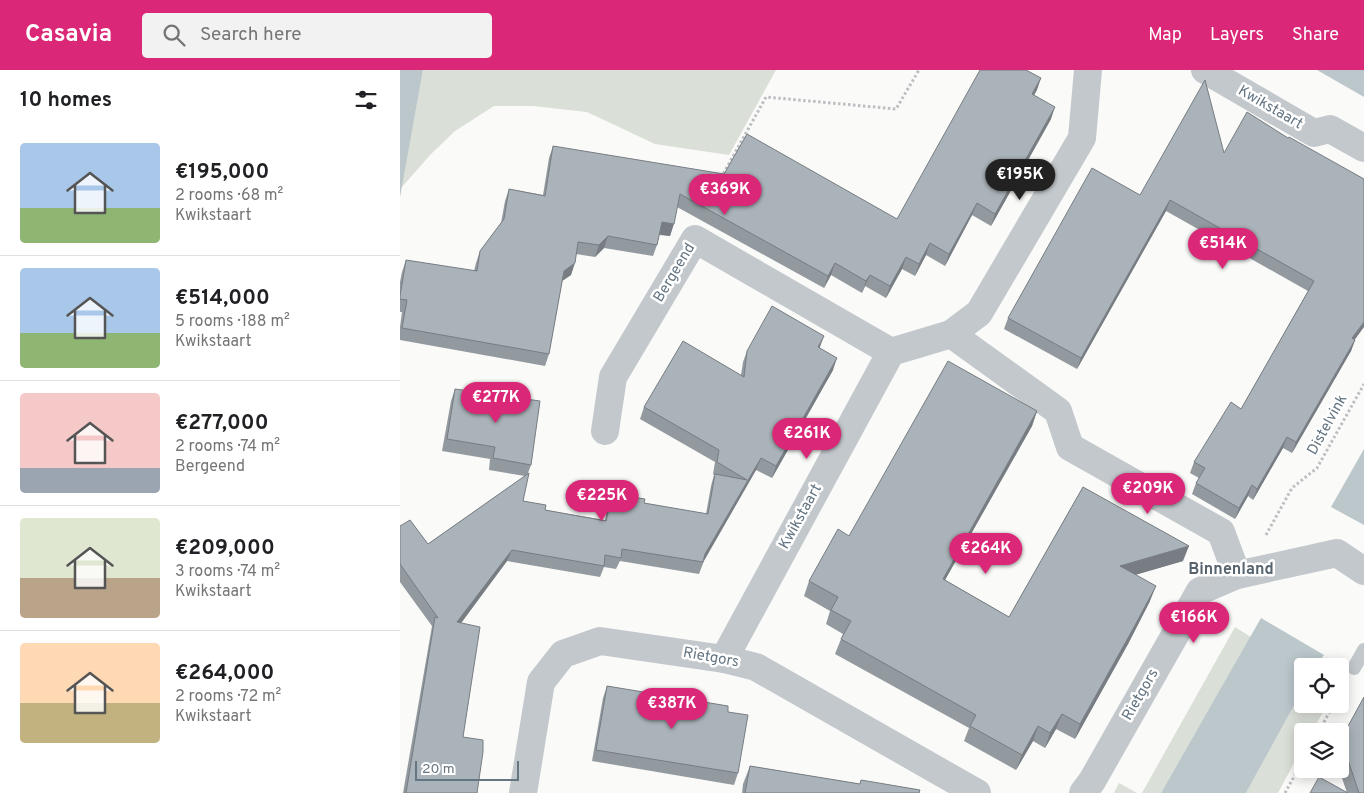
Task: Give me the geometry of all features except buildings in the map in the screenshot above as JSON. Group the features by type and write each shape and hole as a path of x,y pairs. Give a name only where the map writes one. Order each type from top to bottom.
{"street":[{"path":"891,352 951,334 979,313 1082,138 1088,70"},
{"name":"Kwikstaart","path":"1205,70 1314,133 1330,129 1364,148"},
{"name":"Bergeend","path":"605,431 613,377 695,239 891,352"},
{"path":"951,334 1058,411 1070,447 1221,532 1241,574"},
{"name":"Kwikstaart","path":"724,659 891,352"},
{"name":"Rietgors","path":"1083,793 1092,781 1200,591 1241,574 1337,554 1364,571"},
{"name":"Rietgors","path":"523,793 541,682 563,654 600,641 724,659 756,667 977,793"}],"lane":[{"path":"1354,668 1364,650"}],"path":[{"path":"719,181 766,97 896,110 919,70"},
{"name":"Distelvink","path":"1241,574 1292,488 1317,468 1364,384"},
{"path":"1286,793 1294,778"}],"shaded area":[{"path":"400,70 423,70 400,197"},
{"path":"423,70 776,70 729,155 655,144 587,112 533,106 494,106 455,131 431,154 401,188"},
{"path":"1317,70 1364,70 1364,97"},
{"path":"1364,449 1364,525 1331,507"},
{"path":"1261,618 1324,655 1322,658 1294,658 1294,706 1246,793 1161,793"},
{"path":"1235,627 1251,637 1161,793 1142,793"},
{"path":"1294,706 1294,713 1323,713 1317,723 1294,723 1294,763 1278,793 1246,793"},
{"path":"1119,783 1137,793 1114,793"}],"district":[{"name":"Binnenland","path":"1231,570"}]}
